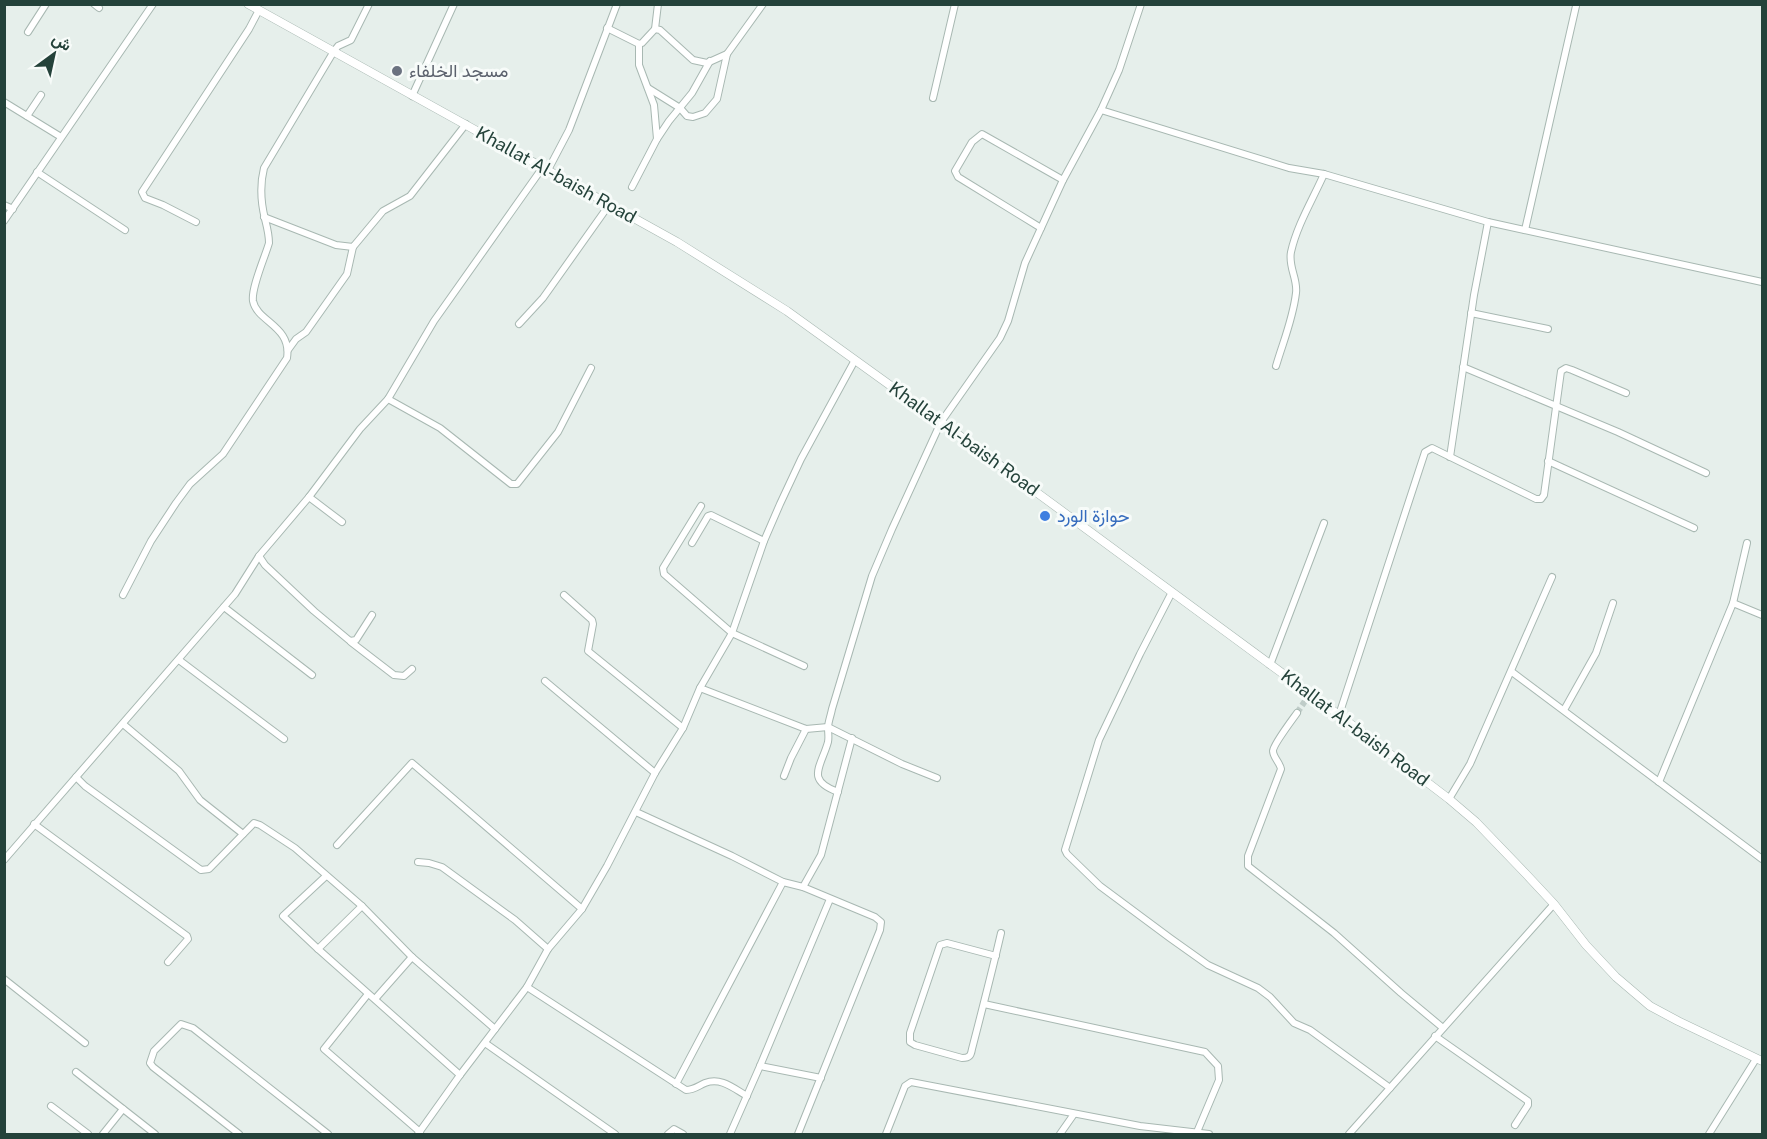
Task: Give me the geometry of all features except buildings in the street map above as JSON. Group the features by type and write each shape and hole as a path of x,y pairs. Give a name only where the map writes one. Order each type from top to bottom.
{"street":[{"path":"28,32 46,4"},
{"path":"4,221 153,4"},
{"name":"Khallat Al-baish Road","path":"248,4 677,243 787,311 1172,592 1270,665 1307,697 1339,715 1449,799 1492,838 1554,904 1586,945 1616,977 1650,1006 1678,1022 1760,1060"},
{"path":"288,350 280,332 256,310 252,299 269,243 261,184 264,168 338,45 351,40 369,4"},
{"path":"412,96 454,4"},
{"path":"4,860 235,594 259,556 309,497 360,429 388,399 434,321 545,168 568,130 617,4"},
{"path":"639,44 655,29 658,4"},
{"path":"648,88 680,108 687,116 693,117 705,113 717,99 727,54 763,4"},
{"path":"933,98 955,4"},
{"path":"838,792 820,783 819,766 828,743 828,727 872,576 941,422 1000,338 1011,312 1025,263 1063,180 1101,110 1119,70 1142,4"},
{"path":"1525,230 1575,6"},
{"path":"196,222 145,198 142,192 249,29 259,10"},
{"path":"607,28 639,44"},
{"path":"655,29 660,30 693,60 710,62 727,54"},
{"path":"639,44 639,65 654,105 657,139"},
{"path":"632,187 657,139 692,93 710,62"},
{"path":"27,116 41,95"},
{"path":"4,102 61,138"},
{"path":"1101,110 1289,168 1324,174 1488,222 1762,282"},
{"path":"123,595 151,542 176,503 190,484 223,454 278,373 287,358 288,350 296,339 306,332 346,274 353,247 383,211 410,196 466,124"},
{"path":"1041,228 958,177 955,171 972,142 982,134 1063,180"},
{"path":"37,172 125,230"},
{"path":"1276,366 1293,312 1296,291 1291,269 1292,251 1324,174"},
{"path":"4,205 13,209"},
{"path":"519,324 543,298 609,205"},
{"path":"264,217 336,245 353,247"},
{"path":"1450,457 1471,313 1488,222"},
{"path":"1471,313 1548,329"},
{"path":"368,994 324,1049 419,1133 527,987 548,949 582,909 655,773 683,728 700,688 732,633 764,541 801,459 855,360"},
{"path":"1463,367 1618,432 1706,473"},
{"path":"388,399 440,428 511,484 517,484 558,432 591,368"},
{"path":"1339,715 1425,452 1432,448 1538,500 1544,495 1560,373 1563,369 1572,370 1626,393"},
{"path":"1548,461 1694,528"},
{"path":"309,497 342,522"},
{"path":"701,506 662,571 732,633 804,666"},
{"path":"692,543 708,516 711,515 764,541"},
{"path":"1270,665 1324,523"},
{"path":"1659,782 1733,603 1747,543"},
{"path":"259,556 314,611 394,675 404,676 412,669"},
{"path":"1449,799 1470,764 1552,577"},
{"path":"1172,592 1099,740 1065,850 1100,886 1170,938 1208,965 1258,988 1270,997 1294,1023 1310,1030 1390,1088"},
{"path":"564,595 592,620 588,651 683,728"},
{"path":"1564,710 1596,653 1613,603"},
{"path":"1733,603 1762,615"},
{"path":"224,607 312,675"},
{"path":"350,641 356,640 372,615"},
{"path":"179,660 284,739"},
{"path":"1512,672 1762,859"},
{"path":"545,681 655,773"},
{"path":"700,688 806,729 828,727 902,764 937,778"},
{"path":"1297,713 1274,748 1274,754 1280,762 1281,769 1248,856 1248,866 1334,933 1443,1028"},
{"path":"123,724 179,771 200,800 243,834"},
{"path":"784,776 806,729"},
{"path":"803,887 821,855 852,738"},
{"path":"337,845 412,763 582,909"},
{"path":"76,777 85,786 201,870 209,869 257,823 295,848 362,906 412,957 495,1029"},
{"path":"636,812 783,882 830,898 875,917 881,922 882,926 798,1134"},
{"path":"34,824 187,936 188,939 168,962"},
{"path":"418,862 429,862 442,867 515,920 548,949"},
{"path":"326,876 283,916 460,1075"},
{"path":"676,1084 783,882"},
{"path":"730,1134 830,898"},
{"path":"1349,1134 1554,904"},
{"path":"318,949 362,906"},
{"path":"996,956 947,943 940,945 910,1033 910,1041 915,1045 967,1058 970,1056 984,1004 996,956 1001,933"},
{"path":"375,999 412,957"},
{"path":"4,979 85,1043"},
{"path":"527,987 676,1084 689,1090 708,1082 722,1082 747,1096"},
{"path":"984,1004 1205,1052 1218,1066 1219,1080 1197,1132"},
{"path":"239,1134 150,1063 154,1051 181,1024 193,1028 328,1134"},
{"path":"1435,1036 1528,1101 1528,1105 1515,1125"},
{"path":"485,1043 615,1134"},
{"path":"1709,1134 1760,1060"},
{"path":"760,1066 821,1078"},
{"path":"76,1072 155,1134"},
{"path":"886,1134 905,1086 911,1082 1140,1126 1209,1134"},
{"path":"51,1106 88,1134"},
{"path":"103,1134 123,1109"},
{"path":"1060,1134 1074,1114"},
{"path":"668,1134 674,1130 683,1134"}],"tunnel":[{"path":"1297,713 1305,701"}],"place":[{"name":"مسجد الخلفاء","path":"397,71"},
{"name":"حوازة الورد","path":"1045,516"}]}
